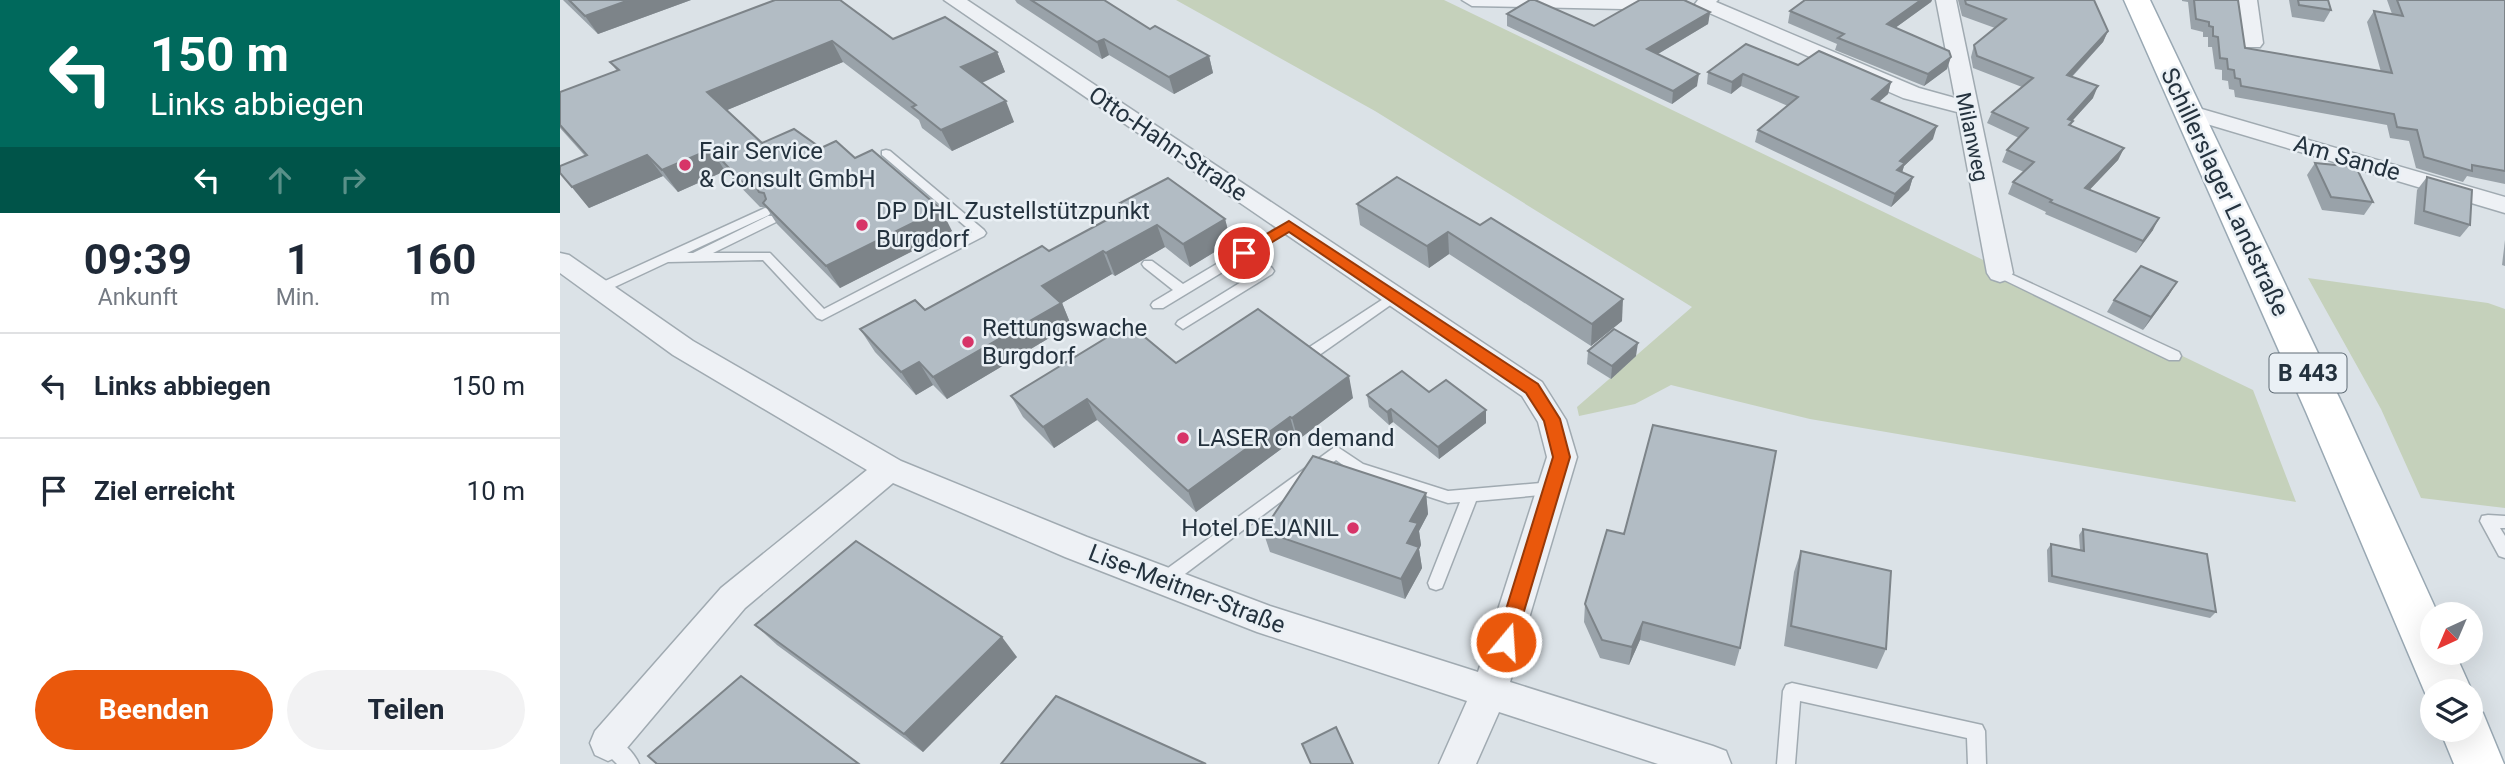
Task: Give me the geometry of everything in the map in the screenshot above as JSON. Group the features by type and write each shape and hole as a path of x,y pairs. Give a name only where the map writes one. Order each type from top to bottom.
{"main road":[{"name":"Schillerslager Landstraße","path":"2137,0 2326,412 2443,679"},
{"path":"2470,742 2479,764"}],"street":[{"name":"Otto-Hahn-Straße","path":"954,0 1532,389 1552,419 1562,457 1489,693"},
{"path":"1472,0 1707,2 1911,93 1965,107"},
{"name":"Milanweg","path":"1946,0 1965,107 2000,273"},
{"path":"2247,0 2253,43"},
{"name":"Am Sande","path":"2188,111 2505,205"},
{"name":"Lise-Meitner-Straße","path":"560,261 683,348 890,469 1076,547 1269,621 1713,764"},
{"path":"619,753 733,598 890,469"},
{"path":"1457,764 1489,693"}],"lane":[{"path":"666,258 766,256 822,315 980,233 886,153"},
{"path":"599,289 769,216 692,257"},
{"path":"1158,305 1289,225"},
{"path":"1183,324 1268,271 1244,253"},
{"path":"1148,264 1182,290"},
{"path":"2000,273 2174,356"},
{"path":"1310,354 1394,296"},
{"path":"1163,580 1336,452 1358,468 1448,496 1552,488"},
{"path":"1436,583 1471,495"},
{"path":"2505,522 2488,521 2505,551"},
{"path":"1786,764 1792,691 1976,731 1977,764"}],"green space":[{"path":"1176,0 1444,0 2253,390 2296,502 1810,419 1671,385 1635,404 1579,416 1577,407 1692,307 1375,111"},
{"path":"2308,278 2488,303 2505,309 2505,508 2421,498 2381,409"}],"building":[{"path":"569,0 629,0 585,16"},
{"path":"775,0 840,0 893,39 945,17 997,52 961,67 1006,101 941,130 912,107 916,105 832,41 707,92 762,143 794,129 821,148 836,141 855,158 872,150 941,209 826,266 763,203 766,199 764,193 759,192 755,185 746,186 711,149 662,170 647,155 572,187 560,173 560,166 587,155 560,125 560,92 619,70 610,62"},
{"path":"1031,0 1104,0 1150,29 1155,26 1209,56 1169,77 1104,39 1097,42"},
{"path":"1530,0 1594,26 1640,0 1684,0 1710,12 1647,49 1699,74 1673,91 1507,14"},
{"path":"1805,0 1921,0 1887,24 1949,51 1951,57 1928,74 1838,38 1844,34 1790,11"},
{"path":"1965,0 2094,0 2108,31 2067,75 2098,86 2068,119 2073,121 2069,125 2124,148 2085,188 2159,218 2143,241 2050,202 2052,200 2013,182 2034,162 2007,150 2028,128 1992,112 2033,78 1977,56 1974,45 2006,19 1966,4"},
{"path":"2194,0 2238,0 2245,48 2392,73 2374,11 2403,16 2397,0 2505,0 2505,171 2472,165 2472,171 2424,157 2417,130 2397,127 2394,114 2241,86 2240,79 2235,78 2234,70 2228,69 2227,59 2220,58 2218,37 2213,36 2213,27 2209,26 2209,22 2196,19"},
{"path":"2298,0 2328,0 2331,10 2299,5"},
{"path":"1746,44 1798,65 1819,51 1891,82 1872,99 1937,126 1900,161 1905,163 1897,170 1913,177 1895,194 1758,130 1798,97 1743,74 1732,82 1708,72"},
{"path":"2315,163 2356,167 2373,202 2331,197"},
{"path":"1397,177 1480,225 1491,218 1623,299 1592,324 1448,232 1427,246 1357,204"},
{"path":"2427,177 2472,190 2470,225 2424,211"},
{"path":"1168,178 1225,219 1183,244 1157,225 1106,253 1103,251 1042,286 1061,303 933,377 919,362 901,372 860,329 915,300 925,310 1042,246 1049,251 1127,209 1120,203"},
{"path":"2141,266 2177,282 2151,317 2114,300"},
{"path":"1258,309 1349,376 1188,491 1087,399 1043,427 1011,396 1129,324 1176,363"},
{"path":"1614,329 1638,343 1612,366 1588,351"},
{"path":"1402,371 1429,392 1446,380 1486,410 1438,447 1391,409 1387,412 1367,395"},
{"path":"1653,425 1776,451 1740,648 1643,622 1632,647 1602,640 1585,604 1607,530 1624,534"},
{"name":"Hotel DEJANIL","path":"1313,456 1426,493 1410,521 1418,523 1407,543 1419,547 1401,579 1263,531"},
{"path":"2083,529 2207,554 2216,612 2052,576 2051,544 2084,551"},
{"path":"856,541 1002,637 904,734 755,625"},
{"path":"1801,551 1891,571 1886,649 1791,626"},
{"path":"741,676 859,764 657,764 648,756"},
{"path":"1056,696 1206,764 1001,764"},
{"path":"1336,727 1353,764 1311,764 1302,744"}],"place":[{"name":"Fair Service & Consult GmbH","path":"685,165"},
{"name":"DP DHL Zustellstützpunkt Burgdorf","path":"862,225"},
{"name":"Rettungswache Burgdorf","path":"968,342"},
{"name":"LASER on demand","path":"1183,438"},
{"name":"Hotel DEJANIL","path":"1353,528"}],"route":[{"path":"1244,253 1289,225 1532,389 1552,419 1562,457 1506,642"}]}
